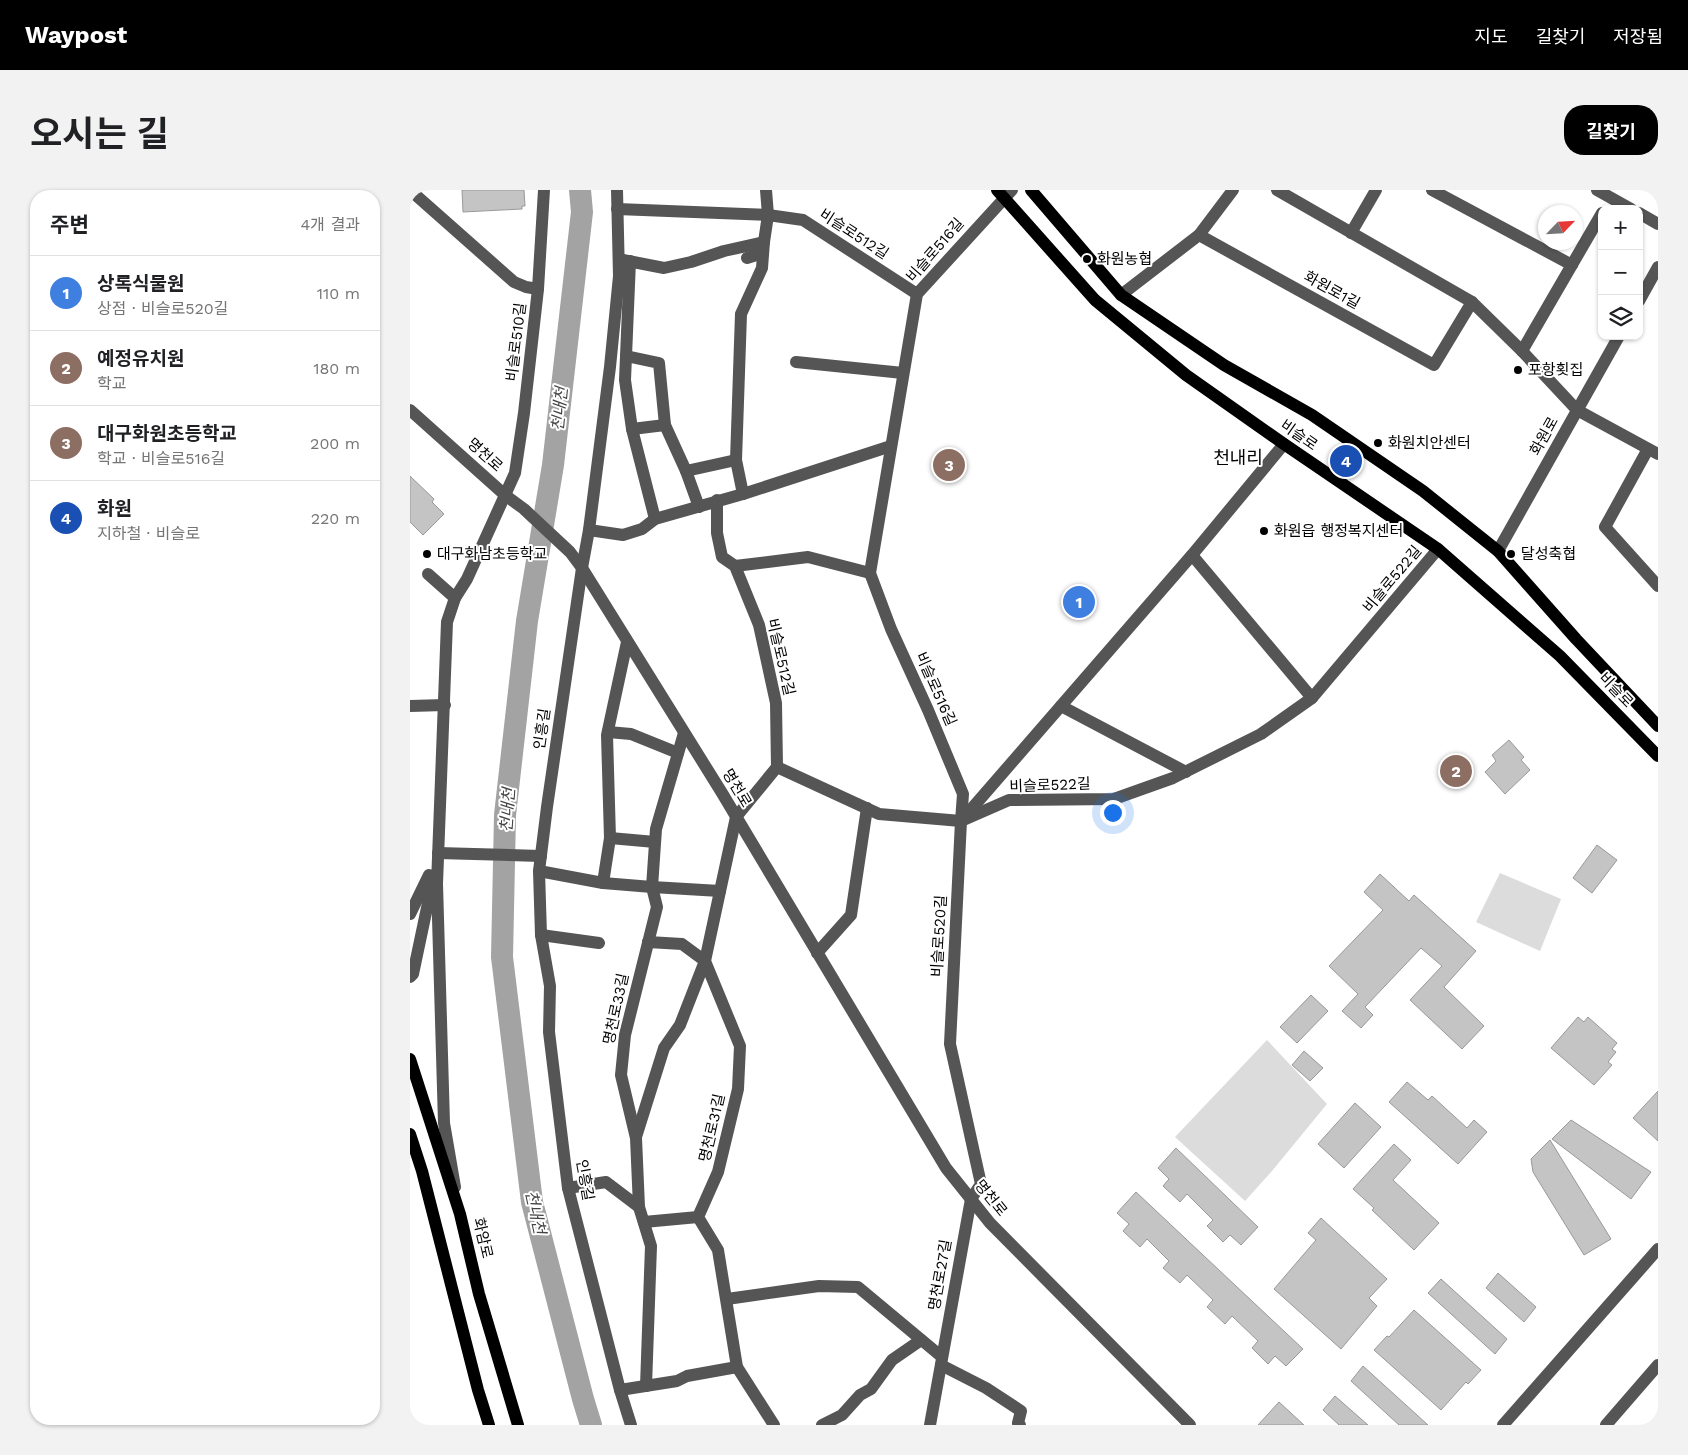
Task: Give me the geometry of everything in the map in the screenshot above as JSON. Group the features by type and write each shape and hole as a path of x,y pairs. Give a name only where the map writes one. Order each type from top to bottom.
{"main road":[{"name":"비슬로","path":"1032,190 1121,295 1224,365 1312,415 1423,492 1498,552 1658,726"},
{"name":"비슬로","path":"1004,192 1095,300 1186,374 1284,444 1438,549 1560,656 1658,756"},
{"name":"화암로","path":"410,1059 460,1214 479,1294 518,1425"},
{"path":"410,1134 422,1171 478,1390 489,1425"}],"street":[{"path":"410,190 514,282 538,289"},
{"name":"비슬로510길","path":"438,856 447,622 455,598 468,579 515,473 538,289 544,190"},
{"name":"인흥길","path":"617,190 617,209 624,260 625,363 632,429 655,519"},
{"path":"743,494 736,460 742,314 762,268 768,215 766,190"},
{"path":"1121,295 1199,235 1233,190"},
{"path":"1277,190 1472,302 1522,351 1577,410 1653,452 1605,527 1658,586"},
{"path":"1297,202 1304,190"},
{"path":"1351,233 1376,190"},
{"path":"1432,190 1572,265"},
{"path":"1597,190 1623,205"},
{"name":"비슬로516길","path":"961,821 963,794 928,710 891,629 870,573 916,294 1004,192"},
{"path":"617,209 768,215"},
{"name":"비슬로512길","path":"768,215 803,220 916,294"},
{"path":"1643,215 1658,224"},
{"path":"1522,351 1598,220"},
{"name":"화원로1길","path":"1199,235 1434,366 1472,302"},
{"path":"624,260 664,268 692,262 724,251 763,248"},
{"path":"747,258 763,248"},
{"name":"인흥길","path":"624,260 619,276 610,367 589,530 539,871 541,935 550,986 549,1032 568,1188 620,1390 631,1425"},
{"path":"1642,295 1658,268"},
{"name":"화원로","path":"1498,552 1617,340"},
{"path":"796,362 903,373"},
{"path":"610,367 625,363 659,363 665,425 686,471 699,507"},
{"name":"명천로","path":"410,410 505,495 524,509 570,552 582,568 736,817 946,1168 990,1223 1190,1425"},
{"path":"632,429 665,425"},
{"path":"961,821 1192,555 1284,444"},
{"path":"589,530 623,535 642,530 655,519 743,494 891,446"},
{"path":"686,471 736,460"},
{"name":"비슬로512길","path":"717,500 717,533 722,557 736,566 758,625 776,703 777,767"},
{"name":"비슬로522길","path":"777,767 879,814 961,821 1008,800 1114,799 1173,778 1261,734 1312,698 1438,549"},
{"path":"1192,555 1312,698"},
{"path":"736,566 808,557 870,573"},
{"path":"428,574 455,598"},
{"path":"603,882 610,838 608,732 627,642"},
{"path":"410,706 444,705"},
{"path":"1061,706 1186,772"},
{"path":"608,732 631,734 678,753"},
{"name":"명천로33길","path":"646,1386 651,1246 639,1207 636,1138 621,1075 625,1035 657,907 652,887 656,829 684,733"},
{"path":"648,942 682,944 705,961 736,817 777,767"},
{"path":"817,952 851,915 867,808"},
{"name":"비슬로520길","path":"961,821 950,1044 981,1184 971,1199"},
{"path":"610,838 655,842"},
{"path":"438,856 541,856"},
{"path":"410,914 438,856"},
{"path":"410,977 413,974 438,856"},
{"path":"438,856 437,884 444,1123 460,1214"},
{"path":"539,871 603,882 720,891"},
{"path":"541,935 599,943"},
{"name":"명천로33길","path":"636,1138 664,1048 680,1025 705,961"},
{"name":"명천로31길","path":"698,1217 718,1172 738,1089 740,1046 705,961"},
{"path":"568,1188 606,1182 639,1207"},
{"name":"명천로27길","path":"930,1425 971,1199"},
{"path":"644,1222 698,1217 718,1250 737,1367 774,1425"},
{"path":"1503,1425 1658,1248"},
{"path":"727,1299 827,1286 858,1287 921,1340 941,1361 1020,1411 1019,1424"},
{"path":"822,1425 842,1415 860,1396 871,1389 892,1360 921,1340"},
{"path":"1606,1425 1658,1365"},
{"path":"620,1390 677,1381 687,1376 737,1367"}],"shaded area":[{"path":"1500,873 1561,899 1540,951 1476,922"},
{"path":"1267,1040 1327,1104 1245,1201 1175,1137"}],"building":[{"path":"462,190 524,190 525,206 522,206 522,209 463,212"},
{"path":"410,476 434,499 432,502 444,514 423,535 410,522"},
{"path":"1509,740 1524,757 1521,760 1530,770 1505,794 1485,772 1496,761 1492,755"},
{"path":"1597,845 1617,860 1592,893 1573,878"},
{"path":"1380,874 1409,901 1414,895 1476,951 1444,987 1484,1026 1462,1049 1410,1000 1442,966 1421,948 1365,1007 1373,1015 1361,1028 1342,1011 1358,994 1329,966 1383,910 1364,892"},
{"path":"1311,995 1328,1011 1297,1043 1280,1027"},
{"path":"1578,1017 1584,1022 1588,1017 1617,1043 1612,1049 1616,1052 1608,1062 1612,1065 1594,1085 1551,1048"},
{"path":"1304,1051 1323,1068 1310,1081 1292,1065"},
{"path":"1407,1082 1428,1100 1432,1096 1467,1128 1474,1120 1487,1132 1458,1164 1389,1102"},
{"path":"1658,1091 1658,1141 1633,1118"},
{"path":"1355,1103 1381,1127 1344,1168 1318,1144"},
{"path":"1571,1120 1651,1172 1631,1199 1552,1139"},
{"path":"1550,1140 1611,1239 1584,1255 1533,1172 1531,1159"},
{"path":"1394,1144 1411,1160 1393,1180 1439,1223 1414,1250 1353,1189"},
{"path":"1176,1148 1258,1227 1241,1245 1230,1235 1223,1242 1207,1226 1213,1220 1187,1194 1180,1202 1163,1186 1169,1179 1158,1168"},
{"path":"1136,1192 1303,1349 1286,1366 1275,1356 1268,1364 1252,1348 1258,1341 1232,1316 1225,1324 1207,1307 1213,1300 1187,1275 1180,1283 1163,1268 1169,1261 1147,1239 1140,1247 1123,1231 1129,1224 1117,1213"},
{"path":"1321,1218 1387,1279 1369,1298 1377,1306 1341,1349 1274,1289 1316,1240 1308,1233"},
{"path":"1498,1273 1536,1307 1524,1322 1486,1288"},
{"path":"1441,1279 1507,1339 1495,1354 1428,1293"},
{"path":"1414,1310 1481,1370 1468,1384 1466,1382 1441,1410 1374,1350"},
{"path":"1363,1366 1428,1425 1399,1425 1351,1381"},
{"path":"1335,1396 1368,1425 1339,1425 1323,1410"},
{"path":"1279,1402 1304,1425 1258,1425"}],"waterway":[{"name":"천내천","path":"580,190 582,212 553,465 527,621 505,815 502,957 532,1202 591,1425"}],"place":[{"name":"화원농협","path":"1087,259"},
{"name":"포항횟집","path":"1518,370"},
{"name":"화원치안센터","path":"1378,443"},
{"name":"화원","path":"1346,461"},
{"name":"대구화원초등학교","path":"949,465"},
{"name":"화원읍 행정복지센터","path":"1264,531"},
{"name":"대구화남초등학교","path":"427,554"},
{"name":"달성축협","path":"1511,554"},
{"name":"상록식물원","path":"1079,602"},
{"name":"예정유치원","path":"1456,771"}],"district":[{"name":"천내리","path":"1238,458"}]}
